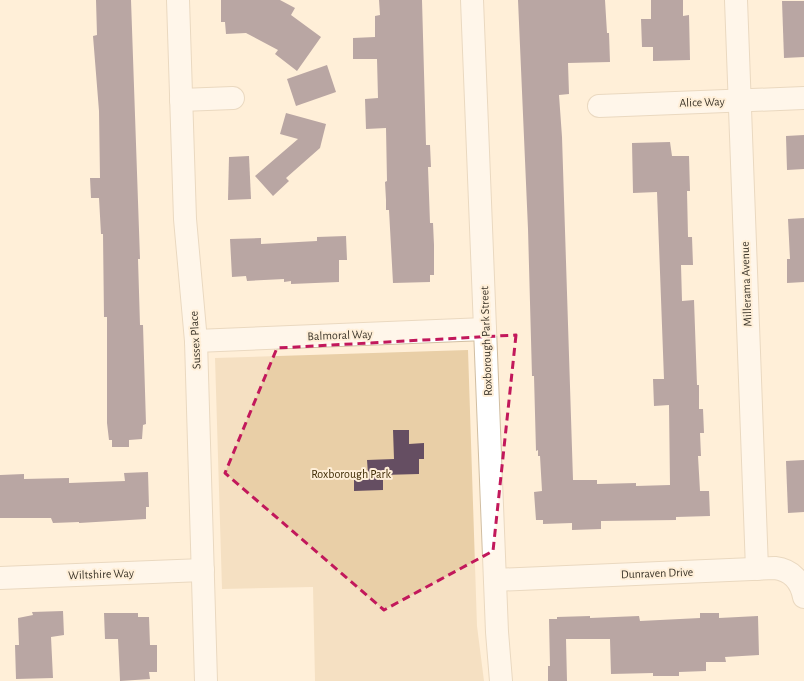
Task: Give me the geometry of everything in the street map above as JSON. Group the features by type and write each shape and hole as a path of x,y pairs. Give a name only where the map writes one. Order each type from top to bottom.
{"street":[{"name":"Sussex Place","path":"178,0 185,219 196,341 206,681"},
{"name":"Roxborough Park Street","path":"472,0 495,580 501,681"},
{"name":"Millerama Avenue","path":"736,0 757,569"},
{"path":"181,100 233,98"},
{"name":"Alice Way","path":"599,106 804,98"},
{"name":"Balmoral Way","path":"196,341 485,330"},
{"name":"Dunraven Drive","path":"495,580 775,568 788,571 799,582 804,597"},
{"name":"Wiltshire Way","path":"0,578 203,570"}],"highlighted area":[{"path":"516,335 493,551 384,610 225,473 277,348"}],"green space":[{"name":"Roxborough Park","path":"468,350 477,626 484,681 315,681 313,587 222,589 215,358"}],"building":[{"path":"96,0 131,0 140,259 138,259 140,325 143,325 146,424 143,425 142,439 129,440 129,447 112,447 112,440 109,440 107,423 107,317 104,317 103,234 101,234 99,198 91,198 90,178 100,178 99,111 93,36 97,35"},
{"path":"221,0 280,0 295,8 291,15 321,37 297,71 275,54 278,50 246,33 226,34 225,22 221,22"},
{"path":"379,0 422,0 426,145 430,145 431,167 428,167 430,223 433,223 434,245 434,275 430,275 430,282 393,283 389,210 386,210 386,128 366,129 365,99 378,98 377,59 353,59 353,38 375,37 375,16 380,15"},
{"path":"518,0 605,0 607,33 609,33 610,62 568,63 569,94 559,95 562,137 573,480 597,480 597,484 636,483 636,486 670,485 669,405 654,406 653,379 664,379 657,192 633,193 632,143 670,142 672,156 689,156 690,191 687,191 688,237 692,237 693,265 681,265 682,301 694,300 697,385 699,385 699,409 703,409 704,433 700,433 701,456 698,456 700,491 709,491 710,516 676,517 676,520 601,521 601,529 572,530 572,523 543,524 543,520 536,520 534,492 542,491 540,456 538,456 538,450 536,451 534,376 532,376 528,229"},
{"path":"651,0 683,0 683,16 689,15 690,60 653,61 653,47 642,47 641,19 651,19"},
{"path":"782,1 804,1 804,57 784,58"},
{"path":"327,65 336,92 296,106 287,79"},
{"path":"286,113 326,124 320,148 286,178 289,181 273,196 255,176 298,139 280,134"},
{"path":"804,135 804,169 787,170 786,136"},
{"path":"249,156 251,199 228,200 229,157"},
{"path":"804,218 804,282 787,283 787,259 790,259 788,219"},
{"path":"346,236 347,260 339,260 339,282 291,284 291,281 284,282 284,279 247,281 246,276 232,277 230,239 261,238 261,244 317,241 317,237"},
{"path":"393,430 409,430 409,444 424,443 424,459 419,459 419,474 383,475 383,490 354,491 354,474 368,474 367,460 394,459"},
{"path":"804,460 804,512 788,513 786,461"},
{"path":"148,472 149,507 146,507 146,519 53,523 51,518 0,518 0,475 24,474 24,479 69,478 69,483 125,481 124,473"},
{"path":"63,611 64,635 51,637 53,678 16,679 15,645 19,645 18,618 33,615 32,612"},
{"path":"104,613 138,613 138,617 149,617 150,645 157,645 157,672 149,672 150,679 120,681 118,639 105,639"},
{"path":"700,613 719,613 719,618 758,616 759,655 725,657 726,662 706,662 706,671 679,672 679,676 653,676 653,673 611,674 610,639 566,639 567,681 548,681 548,666 550,666 549,619 557,619 557,617 590,616 590,618 639,616 640,621 700,618"}]}
